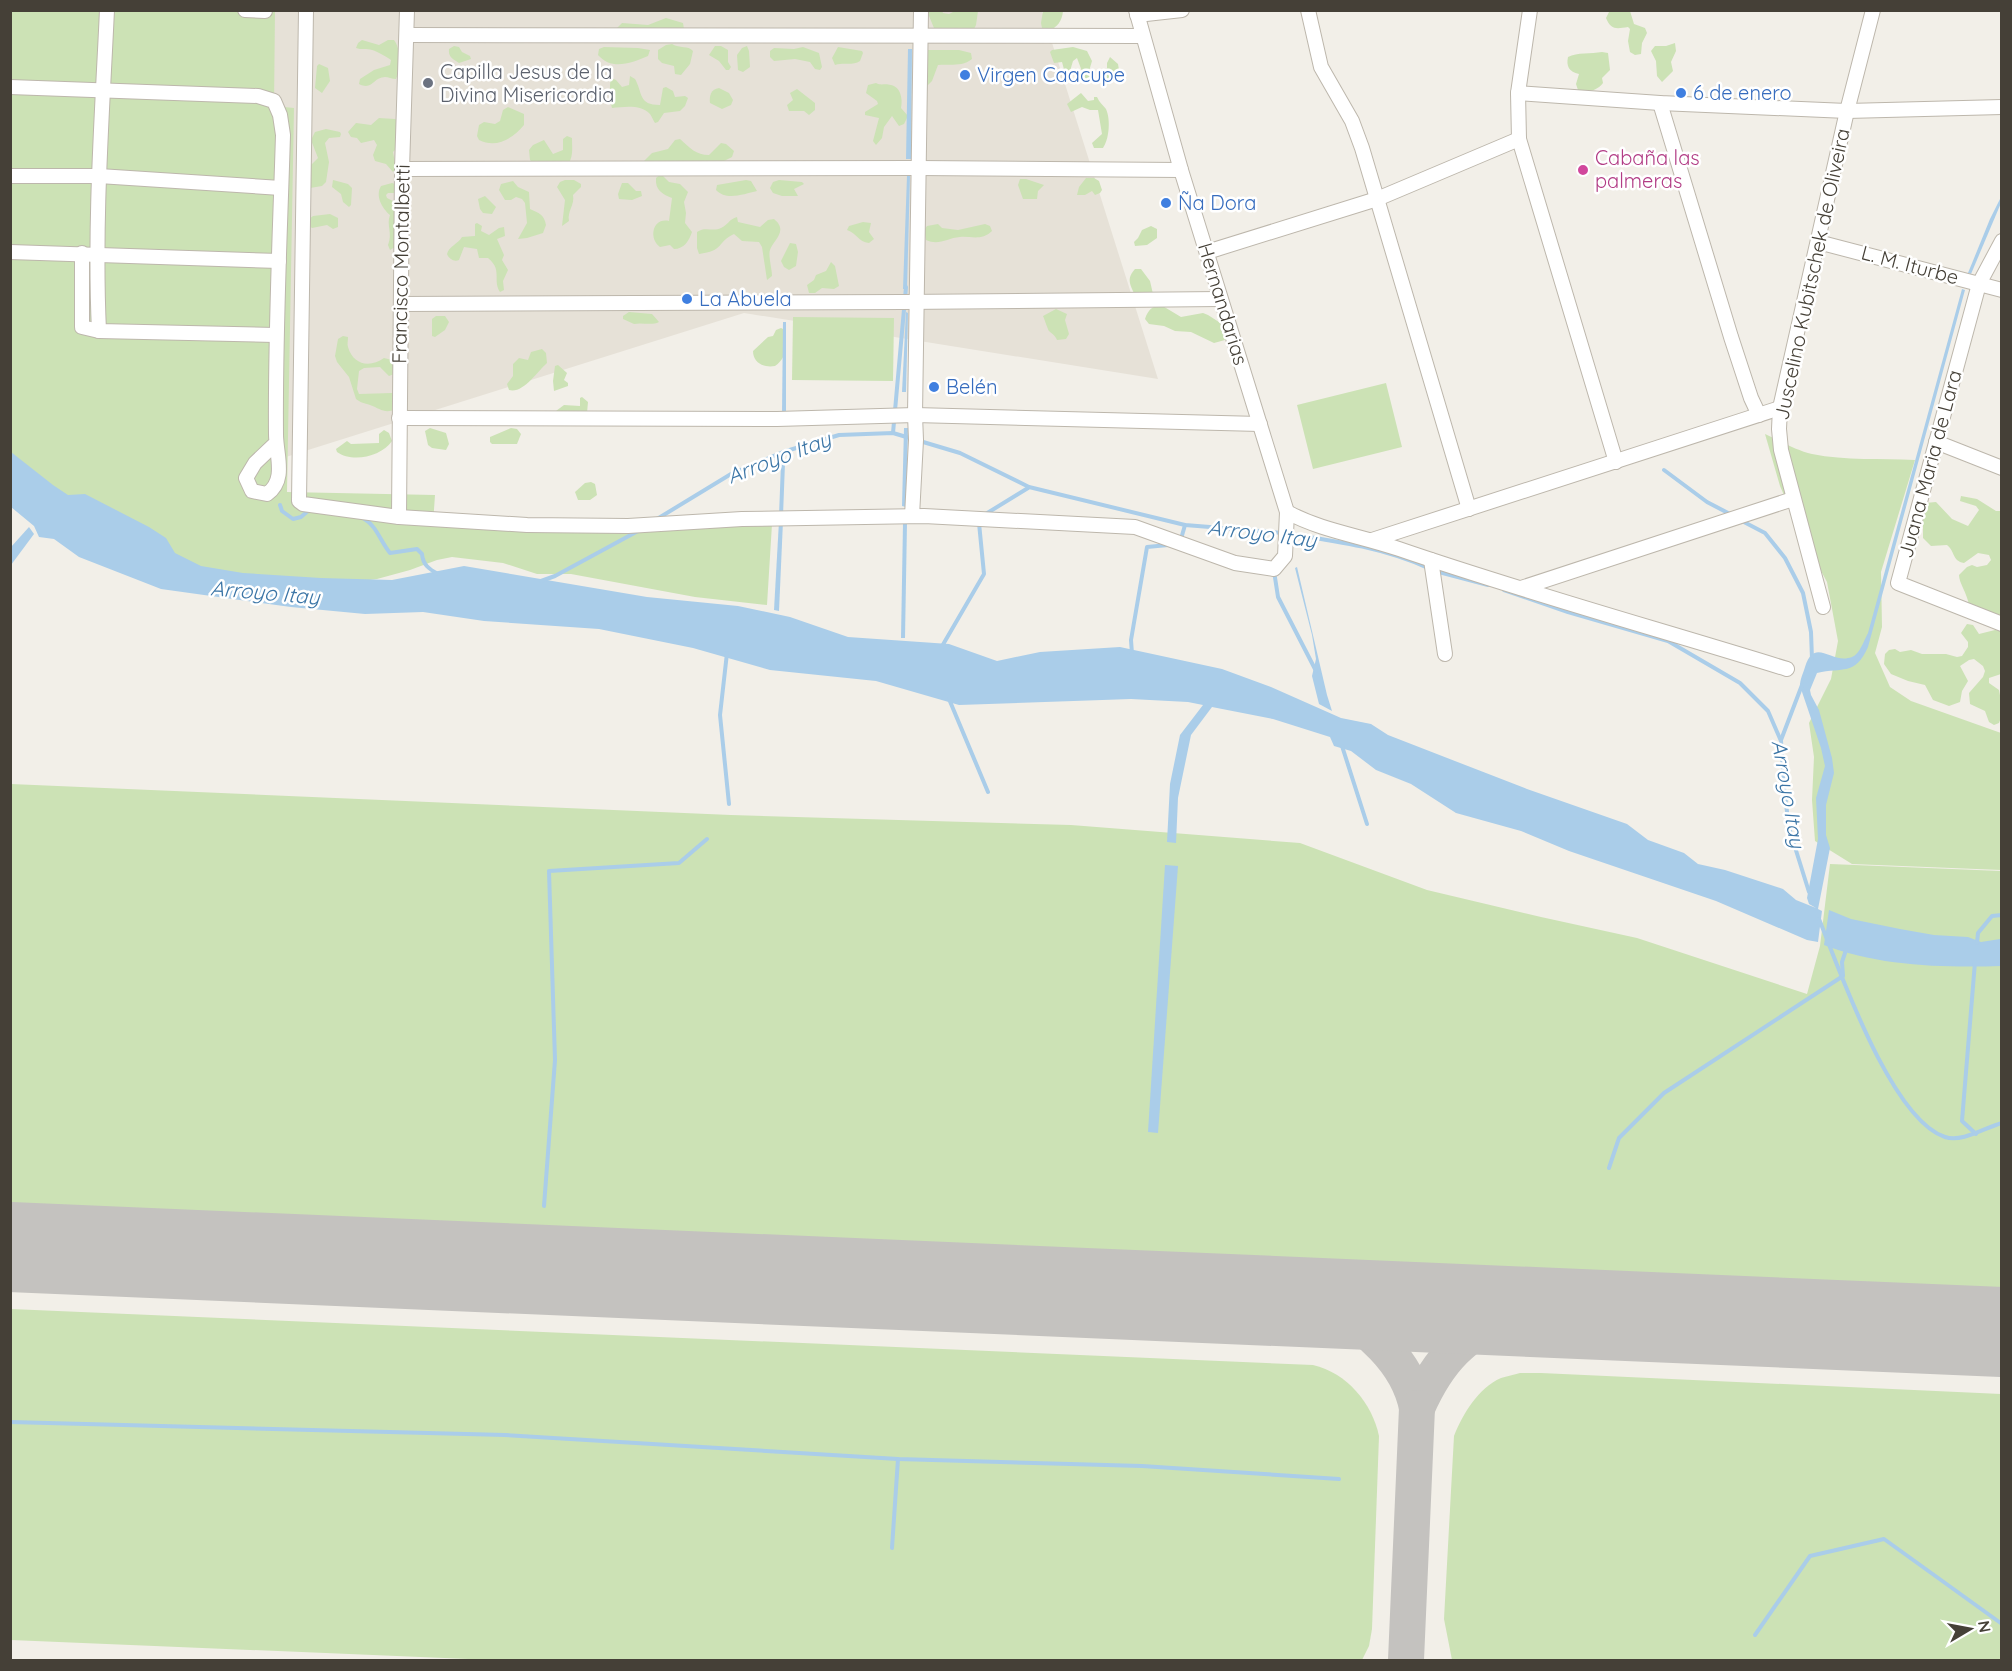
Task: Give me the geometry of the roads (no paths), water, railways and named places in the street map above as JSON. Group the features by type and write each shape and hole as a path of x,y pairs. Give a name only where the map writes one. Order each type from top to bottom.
{"street":[{"path":"99,331 99,176 107,10"},
{"path":"245,10 266,11"},
{"path":"306,10 299,501 303,504 399,517 527,525 628,526 742,519 912,516 916,440 921,10"},
{"name":"Francisco Montalbetti","path":"399,517 402,169 407,10"},
{"path":"1137,13 1182,10"},
{"path":"1308,10 1321,67 1352,122 1377,199 1469,509"},
{"path":"1530,10 1518,93 1519,139 1617,462"},
{"name":"Juscelino Kubitschek de Oliveira","path":"1823,607 1781,450 1780,408 1870,11"},
{"name":"Hernandarias","path":"912,516 1135,527 1235,563 1274,569 1285,556 1287,512 1181,170 1137,13"},
{"path":"407,34 1142,36"},
{"path":"10,87 258,96 274,101 280,115 283,135 275,335 276,443"},
{"path":"1518,93 1660,103 1847,111 2001,107"},
{"path":"1660,103 1710,261 1731,337 1759,415"},
{"path":"1207,252 1377,199 1519,139"},
{"path":"402,169 1181,170"},
{"path":"10,176 99,176 281,188"},
{"name":"Juana Maria de Lara","path":"2001,241 1979,284 1898,583 2001,624"},
{"name":"L. M. Iturbe","path":"1818,242 2001,290"},
{"path":"10,252 279,261"},
{"path":"82,254 82,327 99,331 275,335"},
{"path":"400,304 1220,299"},
{"path":"1372,540 1780,408"},
{"path":"399,418 777,419 915,415 1260,424"},
{"path":"1936,442 2001,468"},
{"path":"1521,588 1793,499"},
{"path":"1287,512 1326,528 1372,540 1787,669"},
{"path":"1431,560 1445,654"}],"water":[{"path":"908,49 912,49 911,159 906,159"},
{"path":"907,176 910,176 907,289 903,289"},
{"path":"2001,197 2001,203 1971,274 1968,273 1990,219"},
{"path":"1962,289 1965,290 1868,647 1853,666 1817,673 1810,690 1819,710 1834,773 1826,805 1826,835 1830,848 1818,909 1822,911 1818,942 1807,940 1716,901 1569,851 1521,831 1456,813 1411,784 1376,770 1351,751 1334,746 1330,737 1273,719 1212,707 1191,735 1178,798 1176,843 1167,842 1170,784 1180,735 1203,705 1131,699 959,705 876,681 770,670 693,648 599,629 484,621 423,612 365,614 291,607 161,589 79,557 54,539 39,537 34,526 11,507 11,452 68,495 85,494 149,527 166,538 175,553 201,566 243,573 392,580 464,566 647,597 738,606 790,617 848,637 949,644 997,661 1040,652 1120,647 1222,669 1271,687 1341,718 1371,724 1388,735 1527,789 1627,824 1648,840 1684,853 1698,864 1725,870 1783,889 1796,900 1816,908 1809,904 1807,898 1818,839 1816,798 1825,766 1800,681 1809,658 1814,653 1824,653 1837,658 1852,657 1860,650 1868,633"},
{"path":"906,312 908,313 906,392 902,392"},
{"path":"783,322 786,322 786,413 782,414"},
{"path":"904,428 908,428 906,507 902,506"},
{"path":"779,521 783,521 779,611 774,610"},
{"path":"903,523 907,523 905,638 901,638"},
{"path":"29,527 34,534 11,565 11,547"},
{"path":"1297,567 1332,711 1319,704 1312,676 1316,659 1295,568"},
{"path":"1165,865 1178,866 1158,1133 1148,1132"},
{"path":"1829,910 1851,919 1934,935 1968,937 1981,942 2001,939 2001,966 1957,967 1911,964 1845,952 1824,945"}],"waterway":[{"path":"893,433 906,287"},
{"name":"Arroyo Itay","path":"657,519 731,474 783,452 839,435 893,433 960,453 1029,487 1185,525 1283,533"},
{"path":"781,516 783,463"},
{"path":"1664,470 1707,502 1730,514"},
{"path":"984,515 1028,488"},
{"path":"280,505 282,511 293,519 311,511"},
{"path":"363,518 375,529 390,553 417,549 427,566 438,574"},
{"path":"1742,521 1765,533 1785,558 1803,593 1811,632 1812,659"},
{"path":"941,648 984,574 979,523"},
{"path":"1181,539 1185,525"},
{"name":"Arroyo Itay","path":"541,581 555,576 638,531"},
{"name":"Arroyo Itay","path":"1290,534 1378,550 1428,568"},
{"path":"1132,654 1131,640 1147,547 1168,545"},
{"path":"1274,571 1278,597 1316,671"},
{"name":"Arroyo Itay","path":"1435,571 1488,585"},
{"name":"Arroyo Itay","path":"1504,590 1568,612 1668,641 1740,683 1768,711 1781,741 1789,828 1809,892"},
{"path":"727,653 720,715 729,804"},
{"path":"1781,740 1802,685"},
{"path":"949,699 988,792"},
{"path":"1342,746 1367,824"},
{"path":"544,1206 555,1060 549,871 679,863 707,839"},
{"path":"1977,943 1978,933 1992,916 2002,915"},
{"name":"Arroyo Itay","path":"1819,919 1870,1041 1905,1103 1925,1125 1945,1137 1959,1138 2002,1123"},
{"path":"1609,1168 1619,1138 1664,1093 1843,976 1842,962 1846,950"},
{"path":"1975,962 1962,1121 1976,1134"},
{"path":"10,1422 505,1435 898,1459 1142,1466 1339,1479"},
{"path":"892,1548 898,1459"},
{"path":"1755,1635 1810,1556 1884,1539 2002,1624"}],"place":[{"name":"Virgen Caacupe","path":"965,75"},
{"name":"Capilla Jesus de la Divina Misericordia","path":"428,83"},
{"name":"6 de enero","path":"1681,93"},
{"name":"Cabaña las palmeras","path":"1583,170"},
{"name":"Ña Dora","path":"1166,203"},
{"name":"La Abuela","path":"687,299"},
{"name":"Belén","path":"934,387"}]}
